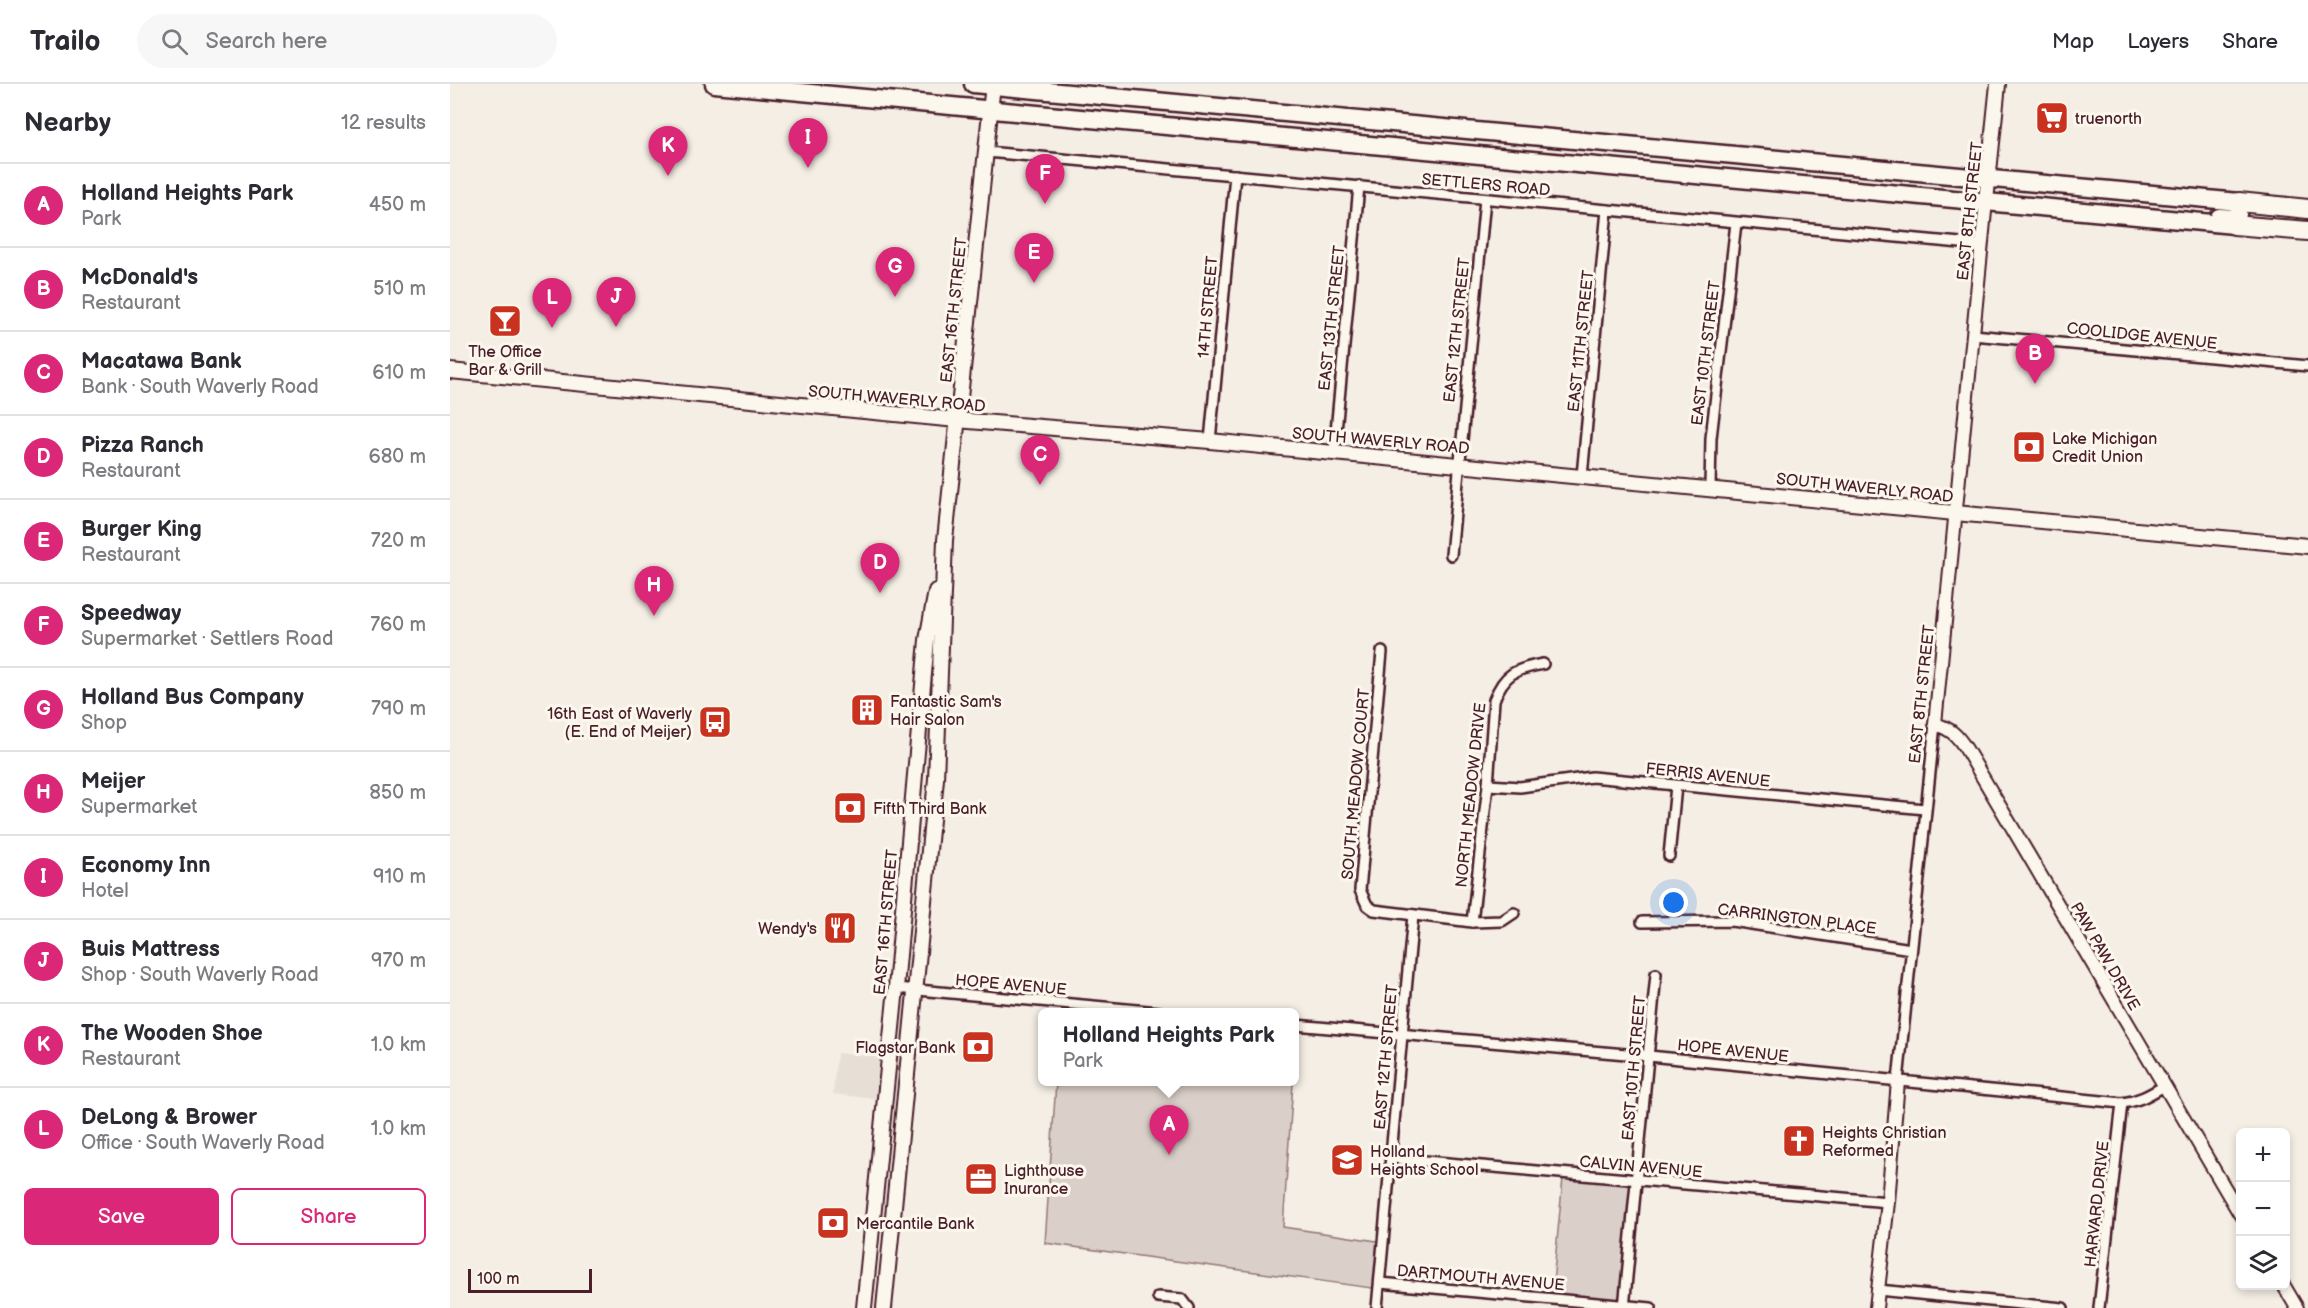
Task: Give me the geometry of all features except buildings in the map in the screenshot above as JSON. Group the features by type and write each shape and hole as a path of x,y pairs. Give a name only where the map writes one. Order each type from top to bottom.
{"highway":[{"path":"723,84 2308,231"},
{"path":"973,84 2308,209"},
{"path":"1234,133 1237,109"},
{"path":"1738,179 1742,166 1753,157"},
{"path":"2117,214 2142,209 2235,218 2240,202"}],"main road":[{"name":"EAST 8TH STREET","path":"1986,201 1998,84"},
{"name":"EAST 16TH STREET","path":"884,1308 936,779 945,540 993,85"},
{"name":"SOUTH WAVERLY ROAD","path":"450,371 957,420 1459,464 2308,546"},
{"name":"EAST 16TH STREET","path":"864,1308 896,988 927,640 945,540"}],"street":[{"name":"SETTLERS ROAD","path":"987,152 1106,161 1982,245"},
{"name":"14TH STREET","path":"1210,441 1235,175"},
{"name":"EAST 13TH STREET","path":"1334,453 1359,186"},
{"name":"EAST 12TH STREET","path":"1451,555 1485,199"},
{"name":"EAST 8TH STREET","path":"1876,1308 1986,201"},
{"name":"EAST 11TH STREET","path":"1582,476 1607,210"},
{"name":"EAST 10TH STREET","path":"1710,488 1711,438 1736,223"},
{"name":"COOLIDGE AVENUE","path":"1973,334 2308,366"},
{"name":"SOUTH MEADOW COURT","path":"1382,652 1360,890 1367,905 1374,910 1472,922 1502,921 1515,913"},
{"name":"NORTH MEADOW DRIVE","path":"1472,922 1488,785 1494,700 1504,680 1518,669 1544,664"},
{"name":"PAW PAW DRIVE","path":"1935,724 1956,733 1966,749 2236,1206"},
{"name":"FERRIS AVENUE","path":"1488,785 1520,786 1592,777 1925,810"},
{"path":"1669,856 1676,786"},
{"name":"EAST 12TH STREET","path":"1377,1308 1413,915"},
{"name":"CARRINGTON PLACE","path":"1642,922 1732,921 1911,949"},
{"name":"EAST 10TH STREET","path":"1624,1307 1656,974"},
{"name":"HOPE AVENUE","path":"896,988 1115,1008"},
{"name":"HOPE AVENUE","path":"1299,1025 1649,1056 2122,1103 2137,1102 2164,1086"},
{"name":"HARVARD DRIVE","path":"2099,1308 2122,1103"},
{"name":"CALVIN AVENUE","path":"1391,1158 1888,1202"},
{"name":"DARTMOUTH AVENUE","path":"1380,1282 1651,1308"},
{"path":"1878,1290 2063,1308"},
{"path":"2286,1290 2297,1308"},
{"path":"1158,1297 1182,1299 1189,1308"}],"shaded area":[{"path":"837,1053 880,1057 876,1099 833,1094"},
{"path":"1056,1086 1293,1086 1283,1227 1383,1242 1379,1289 1045,1243"},
{"path":"1563,1178 1630,1186 1620,1297 1614,1300 1552,1294"}],"place":[{"name":"truenorth","path":"2052,118"},
{"name":"Economy Inn","path":"808,168"},
{"name":"The Wooden Shoe","path":"668,176"},
{"name":"Speedway","path":"1045,204"},
{"name":"Burger King","path":"1034,283"},
{"name":"Holland Bus Company","path":"895,297"},
{"name":"The Office Bar & Grill","path":"505,321"},
{"name":"Buis Mattress","path":"616,327"},
{"name":"DeLong & Brower","path":"552,328"},
{"name":"McDonald's","path":"2035,384"},
{"name":"Lake Michigan Credit Union","path":"2029,447"},
{"name":"Macatawa Bank","path":"1040,485"},
{"name":"Pizza Ranch","path":"880,593"},
{"name":"Meijer","path":"654,616"},
{"name":"Fantastic Sam's Hair Salon","path":"867,710"},
{"name":"16th East of Waverly (E. End of Meijer)","path":"715,722"},
{"name":"Fifth Third Bank","path":"850,808"},
{"name":"Wendy's","path":"840,928"},
{"name":"Flagstar Bank","path":"978,1047"},
{"name":"Heights Christian Reformed","path":"1799,1141"},
{"name":"Holland Heights Park","path":"1169,1155"},
{"name":"Holland Heights School","path":"1347,1160"},
{"name":"Lighthouse Inurance","path":"981,1179"},
{"name":"Mercantile Bank","path":"833,1223"}]}
